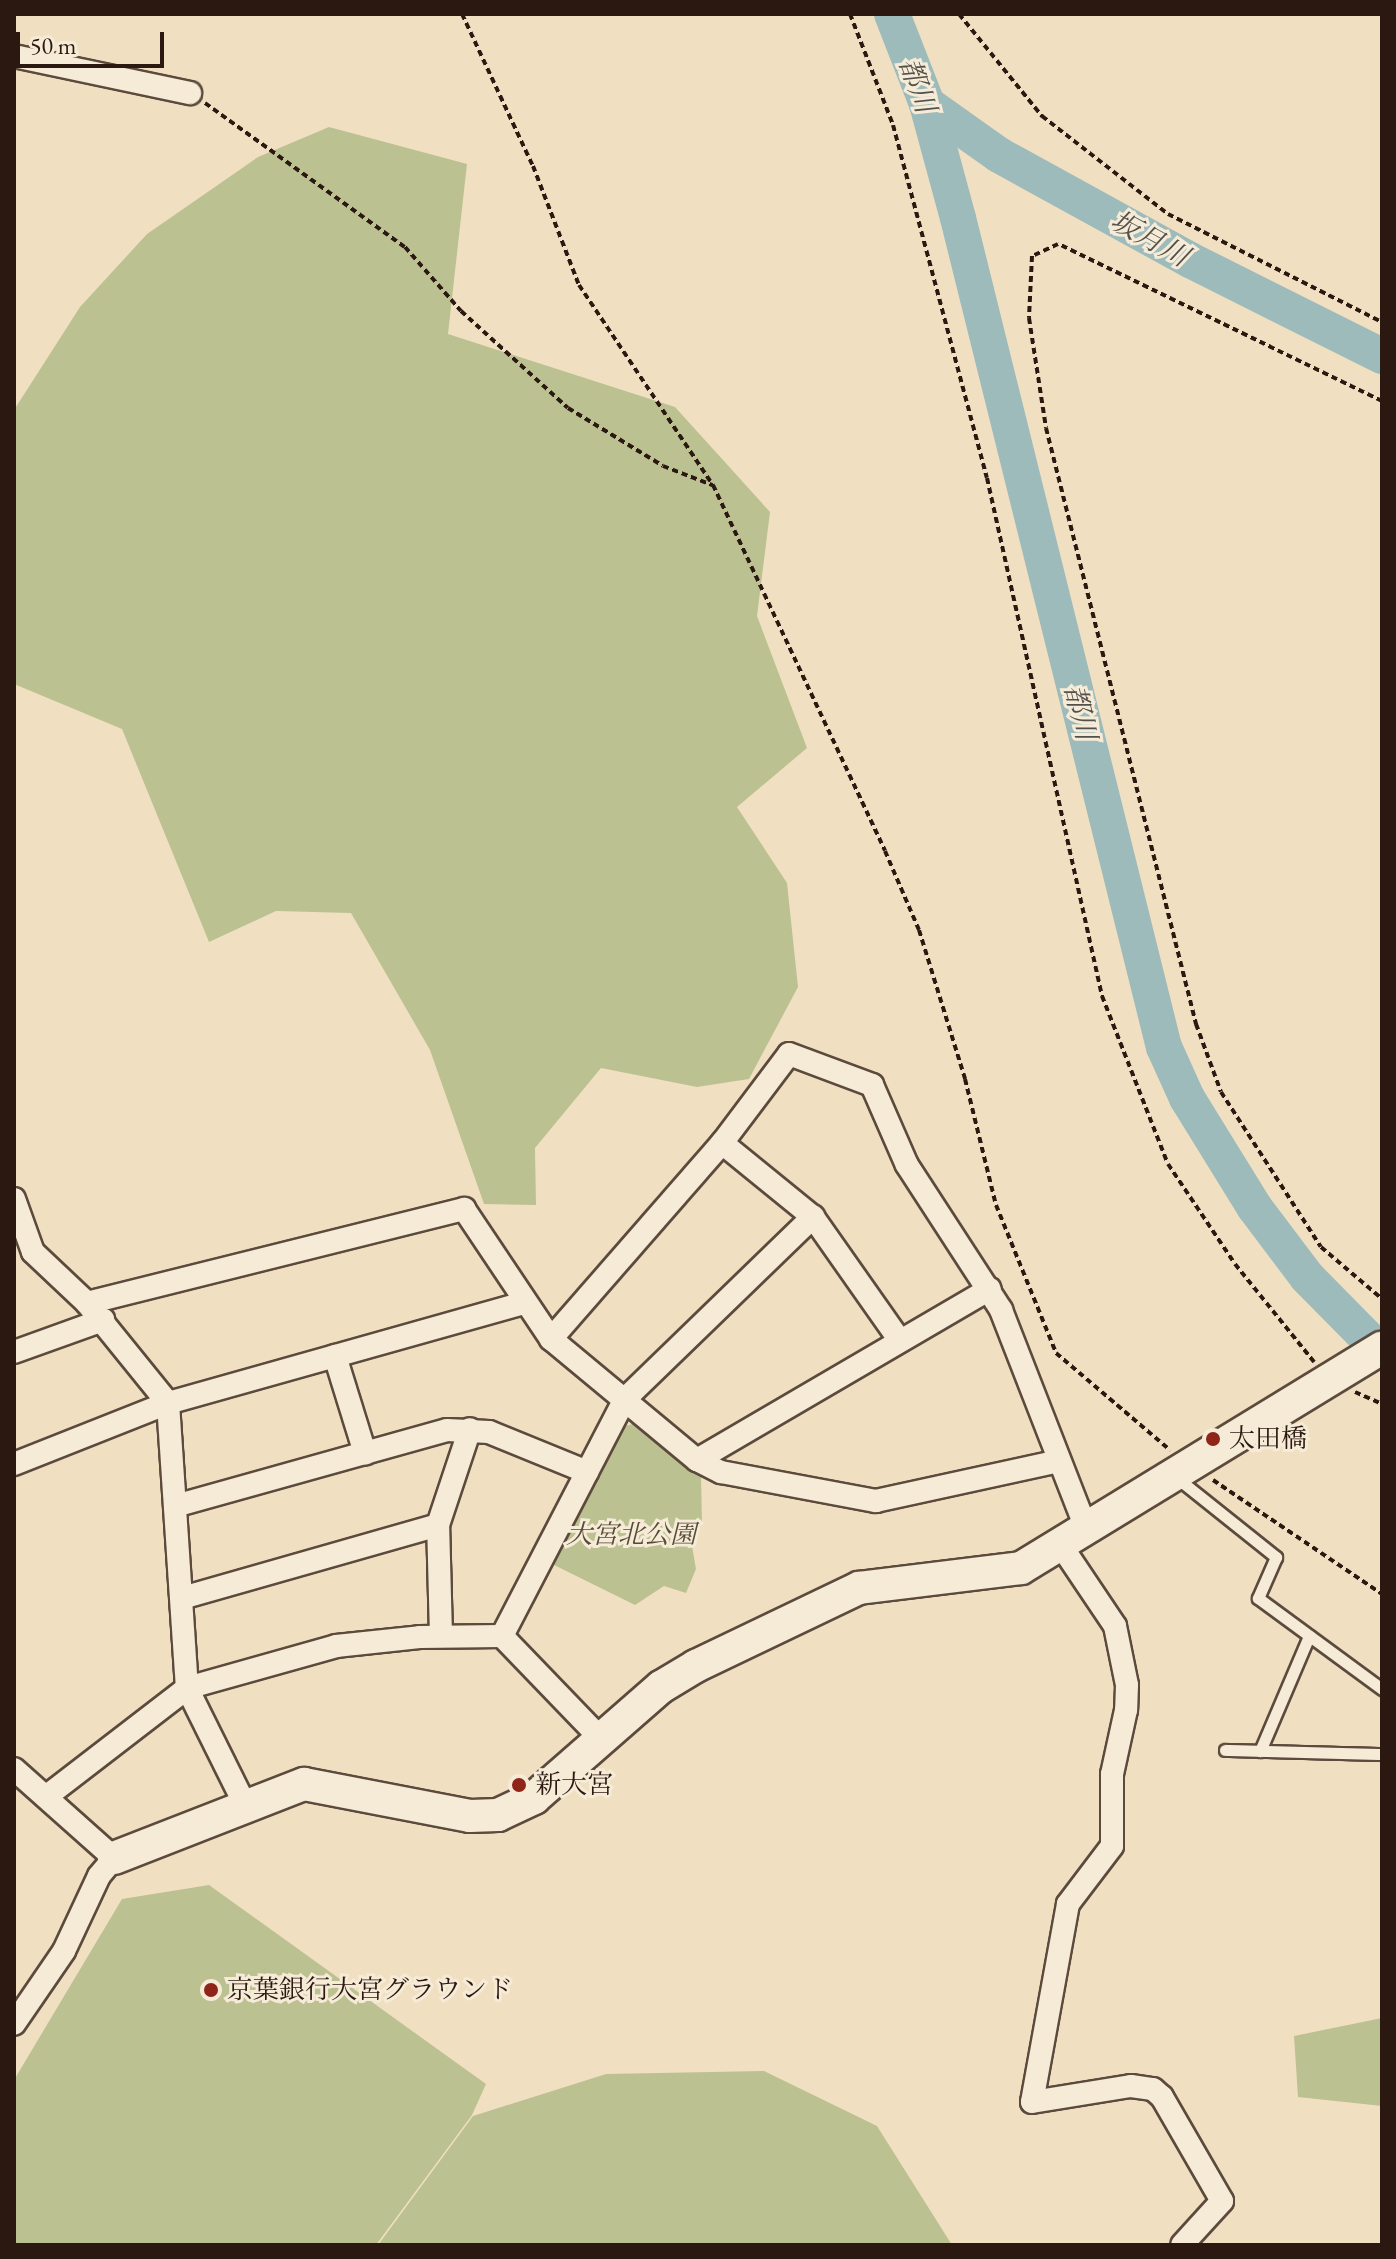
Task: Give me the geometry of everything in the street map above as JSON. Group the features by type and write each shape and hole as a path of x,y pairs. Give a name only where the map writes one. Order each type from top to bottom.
{"street":[{"path":"14,56 190,93"},
{"path":"551,1339 722,1143 789,1054 872,1085 907,1165 990,1289 1059,1461 1074,1539 1115,1626 1127,1685 1126,1710 1112,1774 1112,1846 1068,1904 1032,2102 1131,2086 1153,2089 1162,2097 1222,2201 1182,2245"},
{"path":"722,1143 813,1217 900,1341"},
{"path":"14,1199 24,1254 87,1303 168,1403 187,1688 245,1805"},
{"path":"87,1303 464,1209 523,1303 551,1339 697,1460 721,1472 876,1501 1059,1461"},
{"path":"502,1636 625,1399 813,1217"},
{"path":"697,1460 990,1289"},
{"path":"14,1464 168,1403 523,1303"},
{"path":"14,1352 103,1320"},
{"path":"14,2024 64,1951 99,1876 114,1858 304,1784 470,1816 498,1815 534,1798 685,1673 838,1596 894,1581 945,1580 1021,1568 1185,1472 1382,1348"},
{"path":"335,1356 365,1453"},
{"path":"175,1506 365,1453 470,1429 587,1472"},
{"path":"441,1636 438,1525 470,1429"},
{"path":"182,1598 438,1525"},
{"path":"47,1796 187,1688 336,1646 441,1636 502,1636 602,1740"},
{"path":"14,1769 114,1858"}],"lane":[{"path":"1185,1472 1276,1557 1258,1598 1382,1689"},
{"path":"1260,1751 1309,1636"},
{"path":"1225,1750 1382,1754"}],"path":[{"path":"462,14 533,166 579,285 713,485 919,930 965,1079 996,1205 1056,1353 1185,1472 1382,1594"},
{"path":"850,14 893,125 987,478 1102,996 1168,1164 1235,1264 1330,1381"},
{"path":"959,14 1042,116 1168,214 1382,322"},
{"path":"190,93 405,247 461,311 568,408 663,466 713,485"},
{"path":"1382,401 1058,244 1032,256 1029,318 1046,428 1196,1024 1221,1092 1321,1247 1382,1299"}],"green space":[{"path":"329,127 467,164 448,334 675,407 770,512 757,616 807,748 737,807 787,883 798,987 749,1079 697,1087 601,1068 535,1148 536,1205 484,1204 430,1050 351,913 276,911 209,942 122,729 14,684 14,410 80,307 147,234 258,157"},
{"name":"大宮北公園","path":"636,1423 701,1473 702,1525 691,1540 696,1569 686,1593 664,1586 635,1605 550,1563 618,1428"},
{"name":"京葉銀行大宮グラウンド","path":"209,1885 486,2084 472,2115 376,2245 14,2245 14,2080 122,1899"},
{"path":"1382,2018 1382,2106 1298,2097 1294,2036"},
{"path":"764,2071 877,2126 952,2245 378,2245 473,2116 606,2074"}],"waterway":[{"name":"都川","path":"892,14 927,104 958,218 1164,1047 1187,1098 1255,1208 1307,1277 1382,1353"},
{"name":"坂月川","path":"927,104 999,155 1190,260 1382,356"}],"place":[{"name":"太田橋","path":"1213,1439"},
{"name":"新大宮","path":"519,1785"},
{"name":"京葉銀行大宮グラウンド","path":"211,1990"}]}
